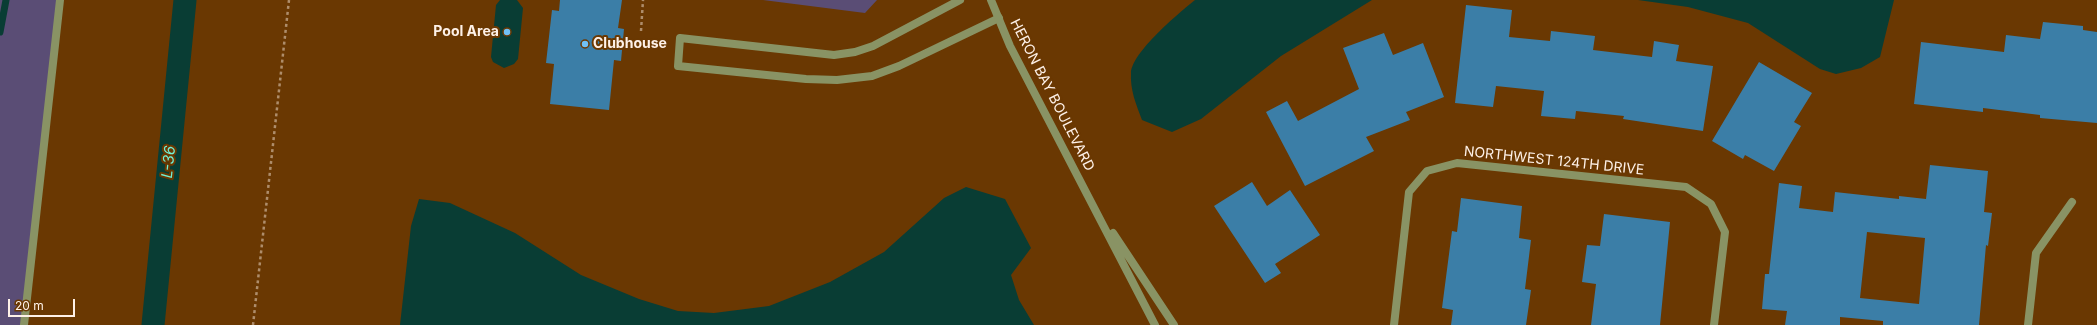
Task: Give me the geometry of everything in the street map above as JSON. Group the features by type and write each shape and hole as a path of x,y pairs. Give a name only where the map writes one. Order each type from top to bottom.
{"street":[{"path":"24,325 60,0"},
{"path":"960,0 872,46 855,52 834,55 680,38 678,66 806,79 837,80 872,76 899,66 999,18"},
{"name":"HERON BAY BOULEVARD","path":"991,0 1010,46 1092,200 1155,325"},
{"name":"NORTHWEST 124TH DRIVE","path":"1394,325 1409,192 1428,171 1457,163 1686,187 1711,204 1725,232 1714,325"},
{"name":"HERON BAY BOULEVARD","path":"1092,200 1174,325"},
{"path":"2028,325 2036,254 2072,202"}],"path":[{"path":"253,325 289,0"},
{"path":"641,31 643,0"}],"shaded area":[{"path":"0,0 60,0 24,325 0,325"},
{"path":"763,0 877,0 865,13"}],"water":[{"name":"Pool Area","path":"500,0 517,0 523,8 518,59 514,64 504,68 493,62 491,57 496,5"},
{"path":"1195,0 1372,0 1281,56 1201,119 1172,132 1142,120 1132,91 1131,73 1133,64 1147,44 1168,23"},
{"path":"1638,0 1894,0 1880,57 1861,68 1836,74 1820,69 1748,23 1688,7"},
{"path":"966,187 1005,199 1031,248 1011,275 1019,300 1034,325 400,325 411,226 419,199 450,203 515,233 581,275 639,299 678,311 714,313 769,306 830,282 884,252 944,198"}],"building":[{"name":"Clubhouse","path":"560,0 622,0 618,28 624,29 621,61 614,60 609,110 550,104 554,64 546,63 552,10 559,11"},
{"path":"1466,5 1512,10 1509,37 1550,41 1551,31 1595,36 1593,50 1652,57 1654,41 1679,45 1676,61 1713,66 1703,131 1623,119 1624,116 1576,111 1575,119 1541,116 1544,91 1496,86 1493,107 1455,103"},
{"path":"2043,22 2083,26 2083,30 2097,32 2097,123 2040,118 2040,115 1983,108 1983,112 1914,104 1921,42 2004,52 2006,35 2040,39"},
{"path":"1384,33 1393,55 1423,43 1444,97 1406,112 1410,120 1366,137 1374,151 1305,186 1266,112 1287,101 1298,121 1359,89 1343,48"},
{"path":"1759,62 1812,93 1794,122 1801,126 1774,171 1745,155 1743,159 1712,141"},
{"path":"1930,165 1988,171 1984,212 1992,213 1988,246 1986,245 1979,325 1883,325 1883,321 1840,317 1840,325 1785,325 1787,311 1762,309 1765,274 1769,274 1779,183 1802,186 1799,208 1833,212 1835,192 1899,199 1899,196 1926,199","holes":["1867,232 1925,238 1919,304 1860,298"]},
{"path":"1252,182 1267,206 1290,190 1320,235 1275,264 1281,273 1265,283 1214,206"},
{"path":"1461,198 1522,206 1519,238 1531,240 1525,289 1531,290 1526,325 1451,325 1453,310 1442,308 1452,231 1457,232"},
{"path":"1604,214 1670,222 1660,325 1591,325 1596,284 1582,282 1587,245 1600,246"}],"waterway":[{"path":"0,32 6,0"},
{"name":"L-36","path":"153,325 185,0"}],"place":[{"name":"Pool Area","path":"507,32"},
{"name":"Clubhouse","path":"585,44"}]}
